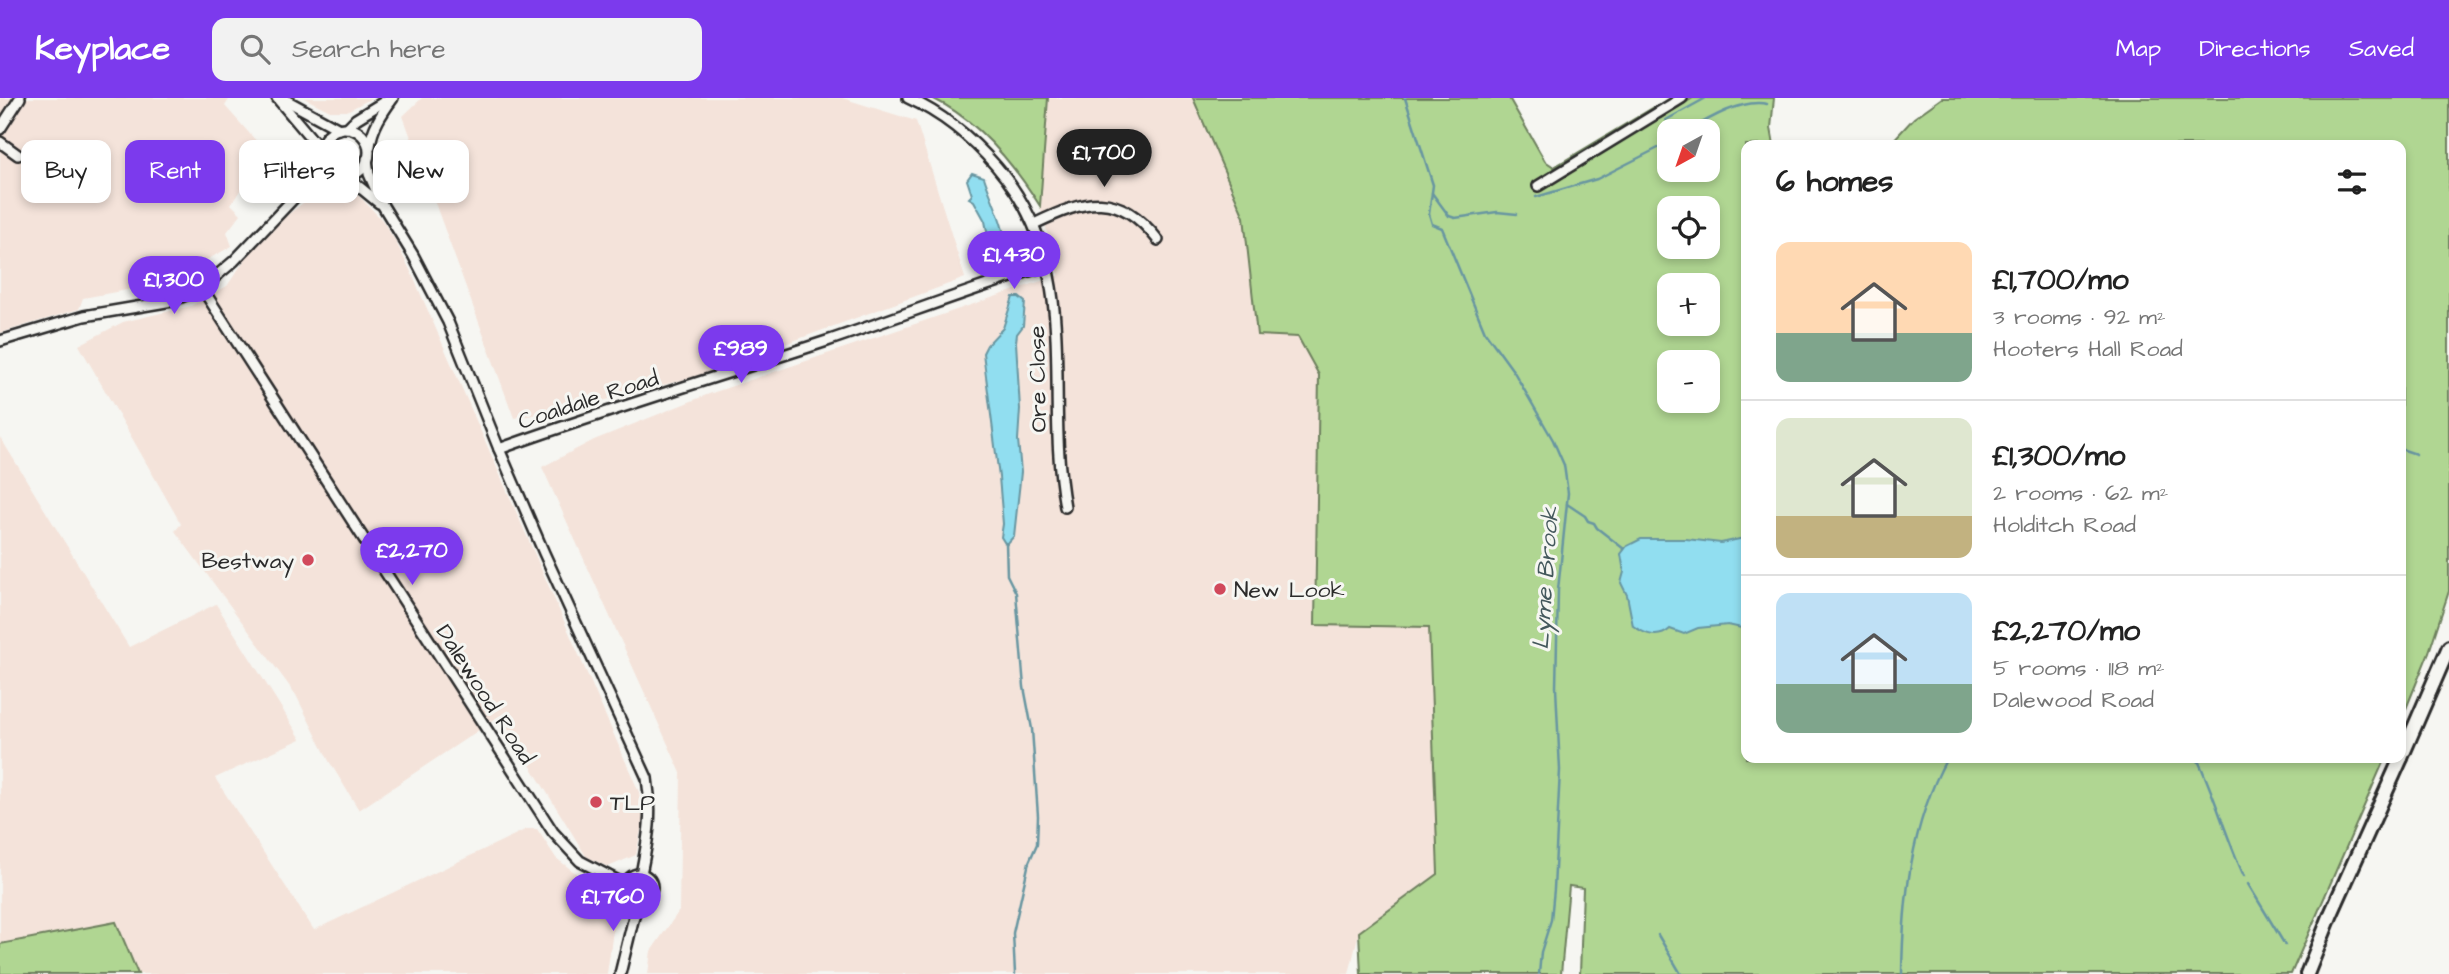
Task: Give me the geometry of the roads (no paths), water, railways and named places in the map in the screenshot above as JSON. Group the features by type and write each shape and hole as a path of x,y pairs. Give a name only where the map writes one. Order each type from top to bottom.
{"main road":[{"path":"2406,746 2449,647"},
{"path":"2306,974 2399,763"}],"street":[{"path":"0,129 20,98"},
{"path":"279,98 363,137 369,174 383,206 413,255 448,322 499,449 647,778 651,803 650,838 641,874"},
{"path":"279,98 311,140"},
{"path":"326,140 328,135 343,129 391,98"},
{"path":"359,170 368,156 371,137 391,98"},
{"name":"Ore Close","path":"908,98 953,124 980,147 1004,175 1034,224 1048,265 1055,311 1058,469 1065,507"},
{"path":"1538,186 1682,98"},
{"path":"0,142 18,155"},
{"path":"359,188 383,206"},
{"path":"0,341 84,316 172,301 202,288 234,261 289,203"},
{"path":"1034,224 1076,205 1101,203 1126,209 1145,223 1158,240"},
{"name":"Coaldale Road","path":"499,449 1048,265"},
{"name":"Dalewood Road","path":"202,288 554,832 580,861 626,885 630,897 638,900"},
{"path":"621,974 638,900 645,899 652,891 649,879 641,874 633,875 626,885"}],"water":[{"path":"972,173 984,177 1003,229 1004,259 1001,260 991,252 985,221 974,201 969,198 972,195 967,180"},
{"path":"1013,297 1019,297 1025,302 1023,326 1017,334 1016,342 1021,472 1014,536 1006,545 1001,537 1003,524 999,477 983,353 1003,328"},
{"path":"1641,539 1686,539 1721,543 1741,539 1741,628 1728,625 1698,628 1684,634 1670,629 1656,635 1633,626 1627,595 1621,583 1624,572 1621,554 1627,546"}],"waterway":[{"name":"Lyme Brook","path":"1405,98 1433,185 1429,214 1432,224 1442,228 1485,332 1514,372 1553,440 1564,465 1568,493 1558,590 1556,688 1560,770 1551,920 1541,952 1539,974"},
{"path":"1668,119 1706,98"},
{"path":"1710,119 1747,104 1767,104"},
{"path":"1536,197 1597,179 1657,149"},
{"path":"1432,193 1449,216 1455,218 1497,212 1517,214"},
{"path":"2406,451 2416,454"},
{"path":"1567,504 1624,549"},
{"path":"1006,543 1007,575 1016,593 1024,687 1032,729 1038,816 1037,844 1029,862 1013,933 1015,974"},
{"path":"1902,974 1904,918 1911,863 1925,809 1945,763"},
{"path":"2199,763 2244,876"},
{"path":"2248,884 2285,945"},
{"path":"1658,935 1681,974"}],"place":[{"name":"Bestway","path":"308,560"},
{"name":"New Look","path":"1220,589"},
{"name":"TLP","path":"596,802"}]}
